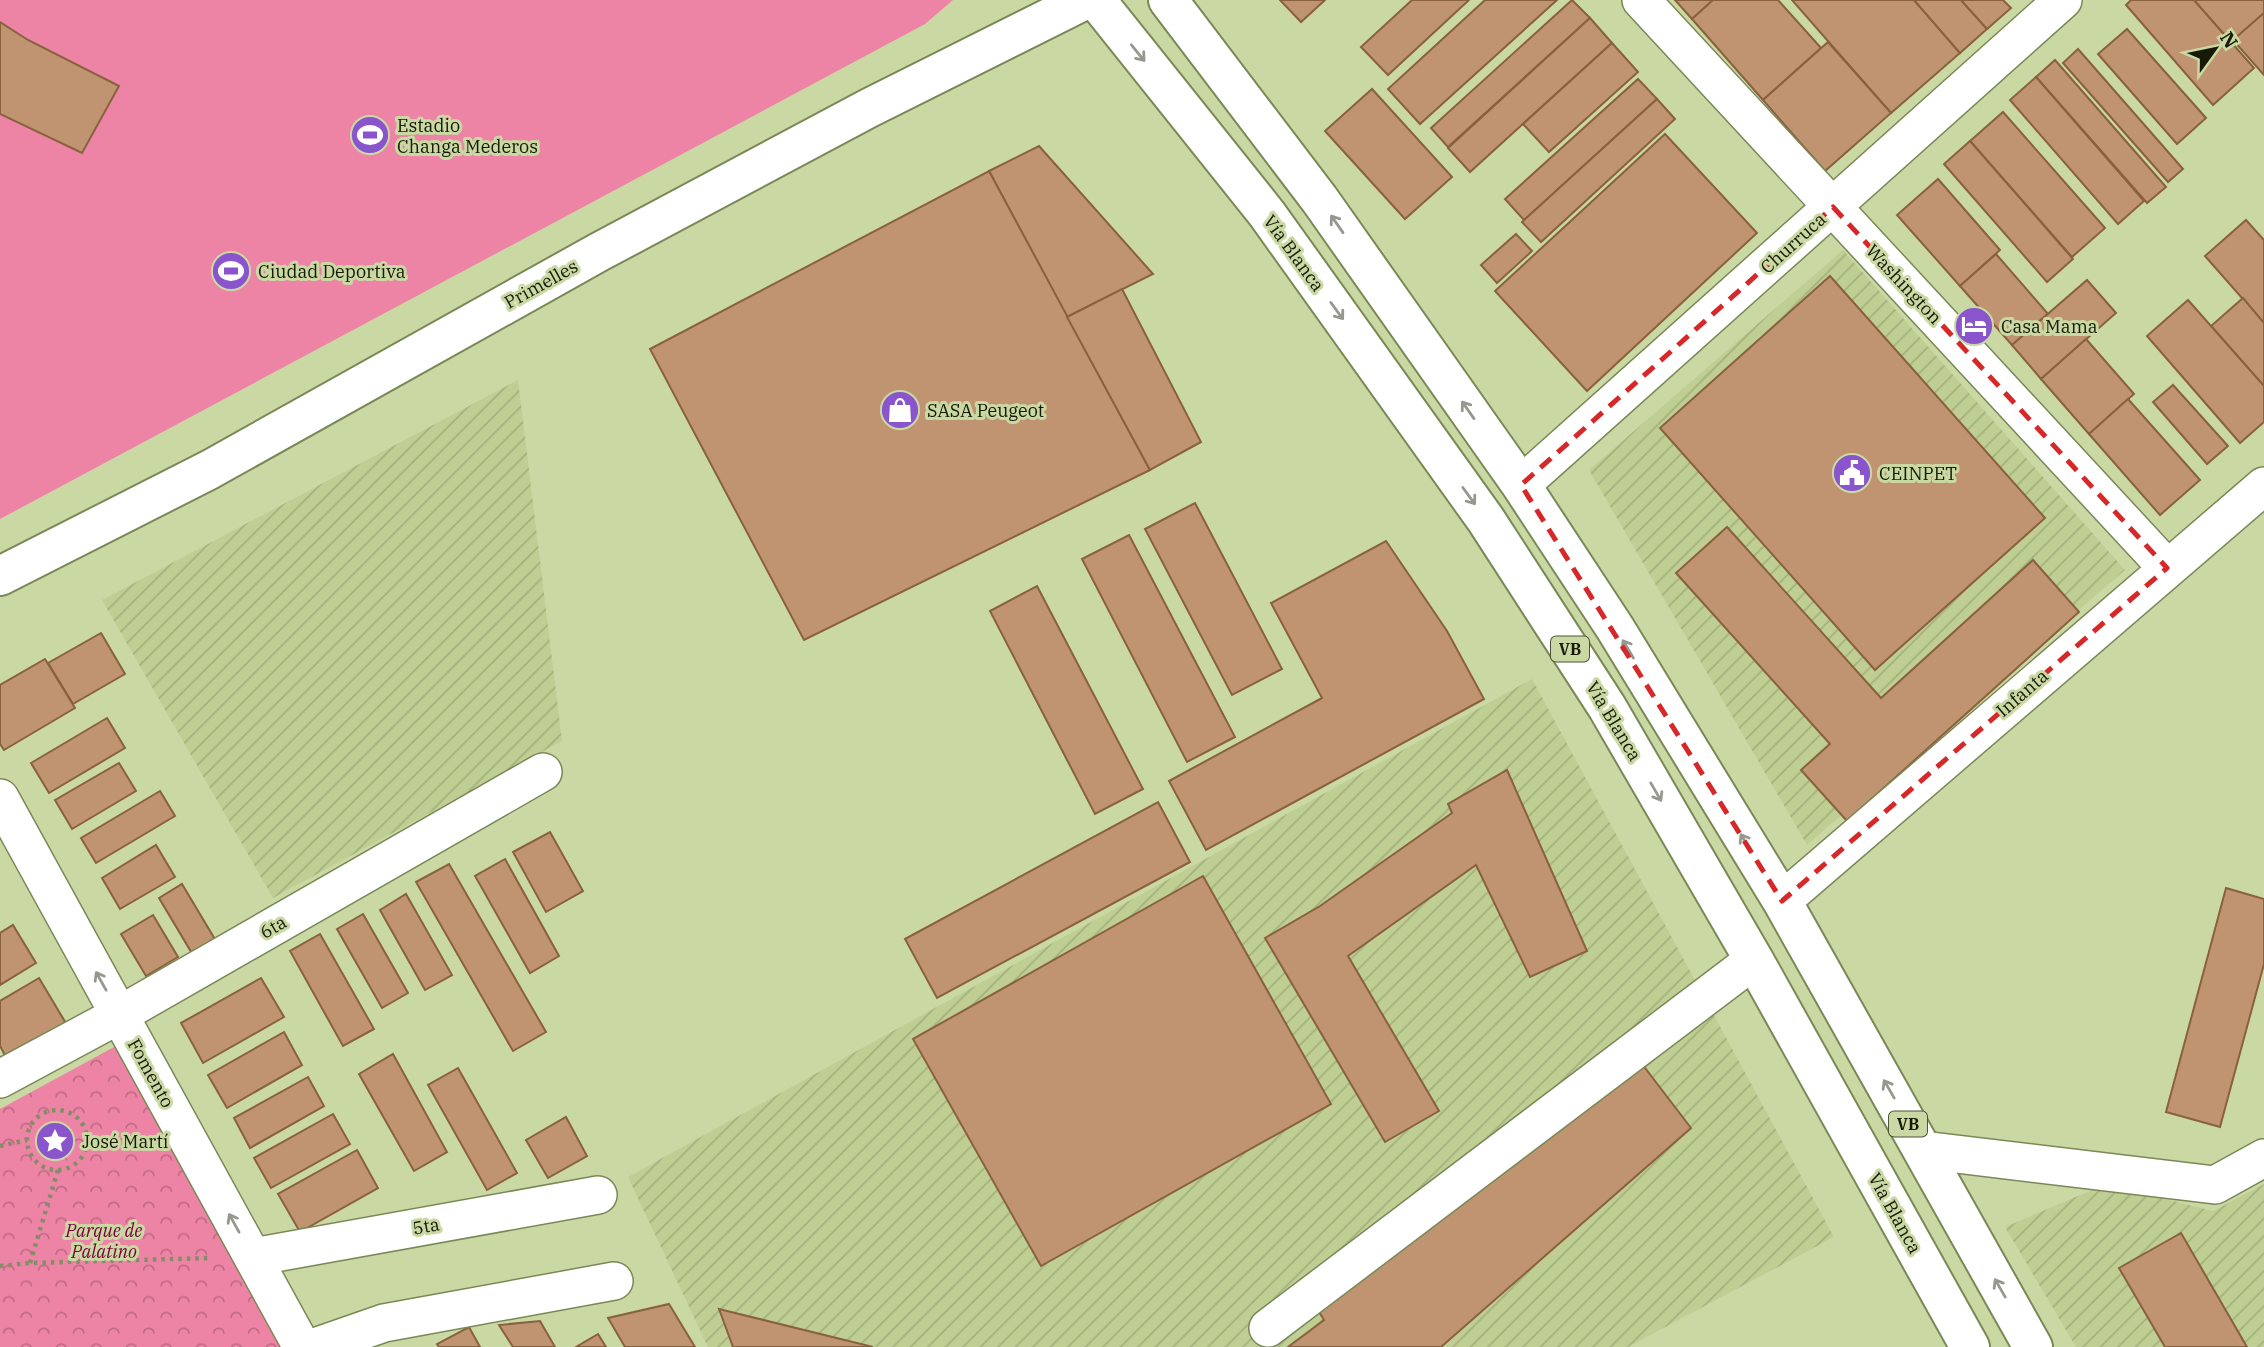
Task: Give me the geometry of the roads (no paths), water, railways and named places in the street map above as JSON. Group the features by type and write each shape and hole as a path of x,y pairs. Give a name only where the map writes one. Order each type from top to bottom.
{"main road":[{"name":"Primelles","path":"0,576 209,470 599,252 869,108 1085,0"},
{"name":"Vía Blanca","path":"1096,0 1267,214 1486,520 1607,708 1754,960 1970,1347"},
{"name":"VB","path":"1168,0 1320,200 1521,485 1615,628 1782,901 2034,1347"}],"street":[{"name":"Washington","path":"1641,0 2167,568"},
{"name":"Churruca","path":"1521,485 2063,0"},
{"name":"Infanta","path":"1782,901 2264,486"},
{"name":"6ta","path":"0,1079 119,1015 543,772"},
{"name":"Fomento","path":"0,798 302,1347"},
{"path":"1268,1328 1754,960"},
{"path":"1923,1150 2215,1185 2264,1158"},
{"name":"5ta","path":"253,1257 598,1195"},
{"path":"315,1347 384,1323 614,1281"}],"place":[{"name":"Estadio Changa Mederos","path":"370,135"},
{"name":"Ciudad Deportiva","path":"231,271"},
{"name":"Casa Mama","path":"1974,326"},
{"name":"SASA Peugeot","path":"900,410"},
{"name":"CEINPET","path":"1852,473"},
{"name":"José Martí","path":"55,1141"}],"park label":[{"name":"Parque de Palatino","path":"104,1240"}]}
